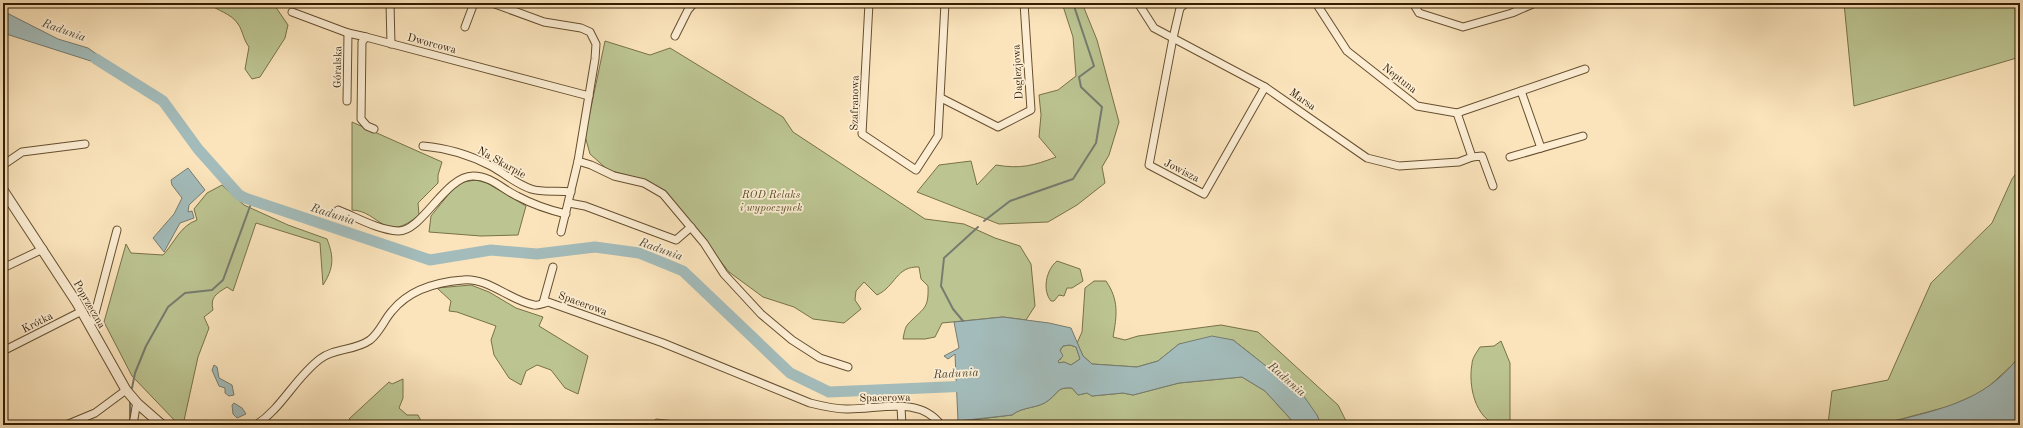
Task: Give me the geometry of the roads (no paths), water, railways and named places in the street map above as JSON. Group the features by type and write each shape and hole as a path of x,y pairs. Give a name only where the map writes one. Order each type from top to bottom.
{"street":[{"path":"390,3 391,44"},
{"path":"465,27 474,3"},
{"path":"492,3 544,22 581,28 590,32 596,44 578,161 561,232"},
{"path":"675,36 688,10 694,3"},
{"name":"Szafranowa","path":"869,3 862,134 916,170 938,136 945,3"},
{"name":"Daglezjowa","path":"941,98 998,127 1030,110 1024,3"},
{"name":"Marsa","path":"1138,3 1154,28 1266,87 1367,158 1399,166 1459,162 1472,156"},
{"name":"Jowisza","path":"1186,3 1180,8 1148,165 1204,194 1266,87"},
{"name":"Neptuna","path":"1316,3 1347,51 1418,106 1457,113 1585,69"},
{"path":"1413,3 1420,13 1463,27 1512,13 1535,3"},
{"name":"Góralska","path":"292,12 348,34 366,37"},
{"name":"Góralska","path":"347,102 348,34"},
{"path":"366,37 362,42 361,119 367,126 374,129"},
{"name":"Dworcowa","path":"366,37 589,96"},
{"path":"1521,91 1541,148"},
{"path":"1457,113 1472,156 1482,156 1493,186"},
{"path":"1510,157 1583,136"},
{"path":"3,165 22,152 85,144"},
{"name":"Na Skarpie","path":"423,146 450,151 472,158 491,166 524,187 533,190 571,192"},
{"path":"578,161 592,165 614,176 644,183 654,188 668,199 704,243 724,274 761,314 792,340 820,358 848,367"},
{"path":"338,210 377,226 400,231 412,226 453,183 472,176 494,181 527,201 566,214"},
{"name":"Poprzeczna","path":"3,190 43,249 82,312 126,390 138,404 162,425"},
{"path":"568,203 585,206 676,240 691,227"},
{"path":"88,323 93,321 117,230"},
{"path":"3,268 43,249"},
{"path":"543,303 553,267"},
{"name":"Spacerowa","path":"256,425 264,420 293,386 320,359 326,355 354,348 368,342 379,331 393,310 406,298 419,290 464,279 478,281 535,305 548,302 656,341 810,403 846,409 916,407 927,411 941,425"},
{"name":"Krótka","path":"3,351 82,312"},
{"path":"66,425 95,413 126,390"},
{"path":"133,425 136,407 138,404"},
{"path":"901,407 902,425"}],"water":[{"path":"3,11 58,39 88,48 119,70 3,33"},
{"path":"188,168 205,190 189,205 188,212 192,211 194,218 180,223 164,252 153,238 174,214 182,198 172,185 171,180"},
{"path":"1003,317 1049,323 1071,328 1083,356 1092,364 1137,367 1158,361 1179,344 1212,336 1233,340 1303,395 1317,415 1321,425 1296,425 1265,391 1242,377 1179,383 1133,395 1123,393 1092,396 1087,393 1078,395 1072,388 1063,388 1045,403 1021,410 1012,415 958,421 955,354 948,359 944,356 959,348 954,322","holes":["1070,345 1076,347 1080,359 1071,365 1064,362 1059,363 1058,361 1063,356 1060,350 1063,346"]},
{"path":"2020,355 2020,425 1879,425 1939,409 1975,395 2006,371"},
{"path":"214,365 217,367 219,378 232,385 234,395 229,396 225,393 225,388 219,386 212,370"},
{"path":"234,403 242,408 246,414 237,418 233,414 232,405"}],"waterway":[{"path":"984,221 1010,201 1073,179 1096,143 1102,107 1081,87 1079,77 1094,66 1073,3"},
{"name":"Radunia","path":"96,59 163,101 198,149 239,195 245,198 430,260 491,250 537,254 595,247 639,253 683,271 790,373 829,392 970,386"},
{"path":"132,388 135,373 146,346 168,307 185,293 212,290 223,280 252,201"},
{"path":"963,321 953,309 941,286 944,258 978,227"},
{"path":"130,402 130,424"}],"park label":[{"name":"ROD Relaks i wypoczynek","path":"771,200"}]}
